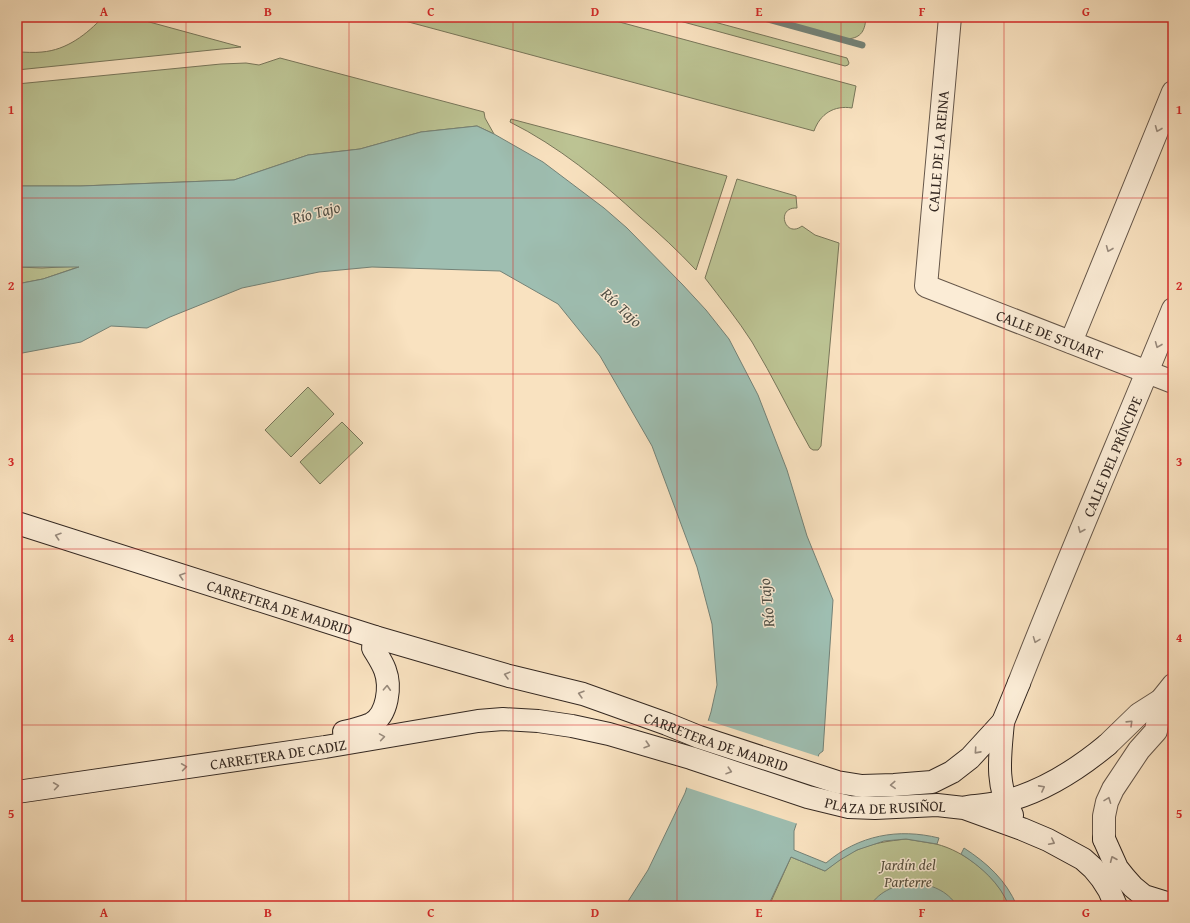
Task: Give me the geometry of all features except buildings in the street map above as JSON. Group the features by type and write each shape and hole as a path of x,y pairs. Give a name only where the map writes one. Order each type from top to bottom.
{"main road":[{"name":"CALLE DE LA REINA","path":"926,286 950,17"},
{"path":"1071,342 1173,92"},
{"name":"CALLE DE STUART","path":"926,286 1173,382"},
{"name":"CALLE DEL PRÍNCIPE","path":"1050,604 1173,309"},
{"name":"CARRETERA DE MADRID","path":"17,523 375,637 509,676 583,694 699,736 815,774"},
{"name":"PLAZA DE RUSIÑOL","path":"1022,829 1012,816 1005,802 1000,782 999,762 1003,722 1050,604"},
{"path":"325,746 332,735 359,729 371,724 380,715 386,700 388,681 381,660 373,648 375,637"},
{"name":"PLAZA DE RUSIÑOL","path":"964,808 1005,802 1034,792 1061,777 1087,761 1107,745 1139,714 1168,691"},
{"name":"PLAZA DE RUSIÑOL","path":"1116,891 1117,868 1104,839 1104,816 1107,802 1139,750 1156,731 1168,691"},
{"name":"CARRETERA DE CADIZ","path":"17,792 325,746 478,721 503,719 538,721 609,734"},
{"name":"PLAZA DE RUSIÑOL","path":"815,774 837,782 862,786 932,782 952,772 970,758 1003,722"},
{"name":"CARRETERA DE MADRID","path":"609,734 692,758 808,797"},
{"name":"PLAZA DE RUSIÑOL","path":"808,797 849,807 863,808 937,805 964,808 1048,840 1084,859 1116,891"},
{"path":"1116,891 1136,901 1173,905"}],"green space":[{"path":"103,17 131,17 241,47 17,70 17,52 51,51 68,45 83,35"},
{"path":"390,17 601,17 856,86 852,108 839,108 828,112 820,120 814,131"},
{"path":"665,17 696,17 847,58 849,63 845,66"},
{"path":"766,17 866,17 865,26 862,32 856,37 847,39"},
{"path":"280,58 484,112 485,118 494,134 477,126 421,132 360,149 308,155 234,180 81,186 17,186 17,84 221,64 246,63 259,65"},
{"path":"511,119 727,176 696,270 662,236 594,177 562,153 528,131 510,122"},
{"path":"737,179 796,196 797,208 790,209 786,212 784,217 787,226 791,229 796,229 802,226 815,235 839,243 821,446 818,450 813,450 810,448 752,342 705,278"},
{"path":"81,266 43,279 17,284 17,267 42,268"},
{"path":"308,387 334,414 291,457 265,430"},
{"path":"342,422 363,443 320,484 300,462"},
{"name":"Jardín del Parterre","path":"906,839 936,844 969,859 980,867 997,885 1009,906 769,906 791,857 825,871 844,857 863,848 881,843"}],"water":[{"name":"Río Tajo","path":"477,126 543,162 604,208 627,228 706,310 729,339 758,395 787,470 807,536 833,600 823,751 819,754 794,831 794,850 826,863 839,853 852,846 865,840 880,836 894,834 924,835 939,838 937,844 906,839 884,841 857,850 825,871 791,857 768,906 625,906 648,870 685,793 711,712 717,685 712,624 697,567 652,446 600,356 558,304 500,271 372,267 319,272 242,288 170,317 147,328 111,326 81,342 17,354 17,284 43,279 79,267 17,267 17,186 81,186 234,180 308,155 360,149 421,132"},
{"path":"964,848 995,873 1013,897 1017,906 1009,906 1000,890 989,876 961,854"},
{"path":"914,882 938,889 953,900 957,906 870,906 874,900 889,889"}],"pier":[{"path":"706,720 820,757 798,824 685,787"}],"waterway":[{"path":"761,17 862,45"}]}
